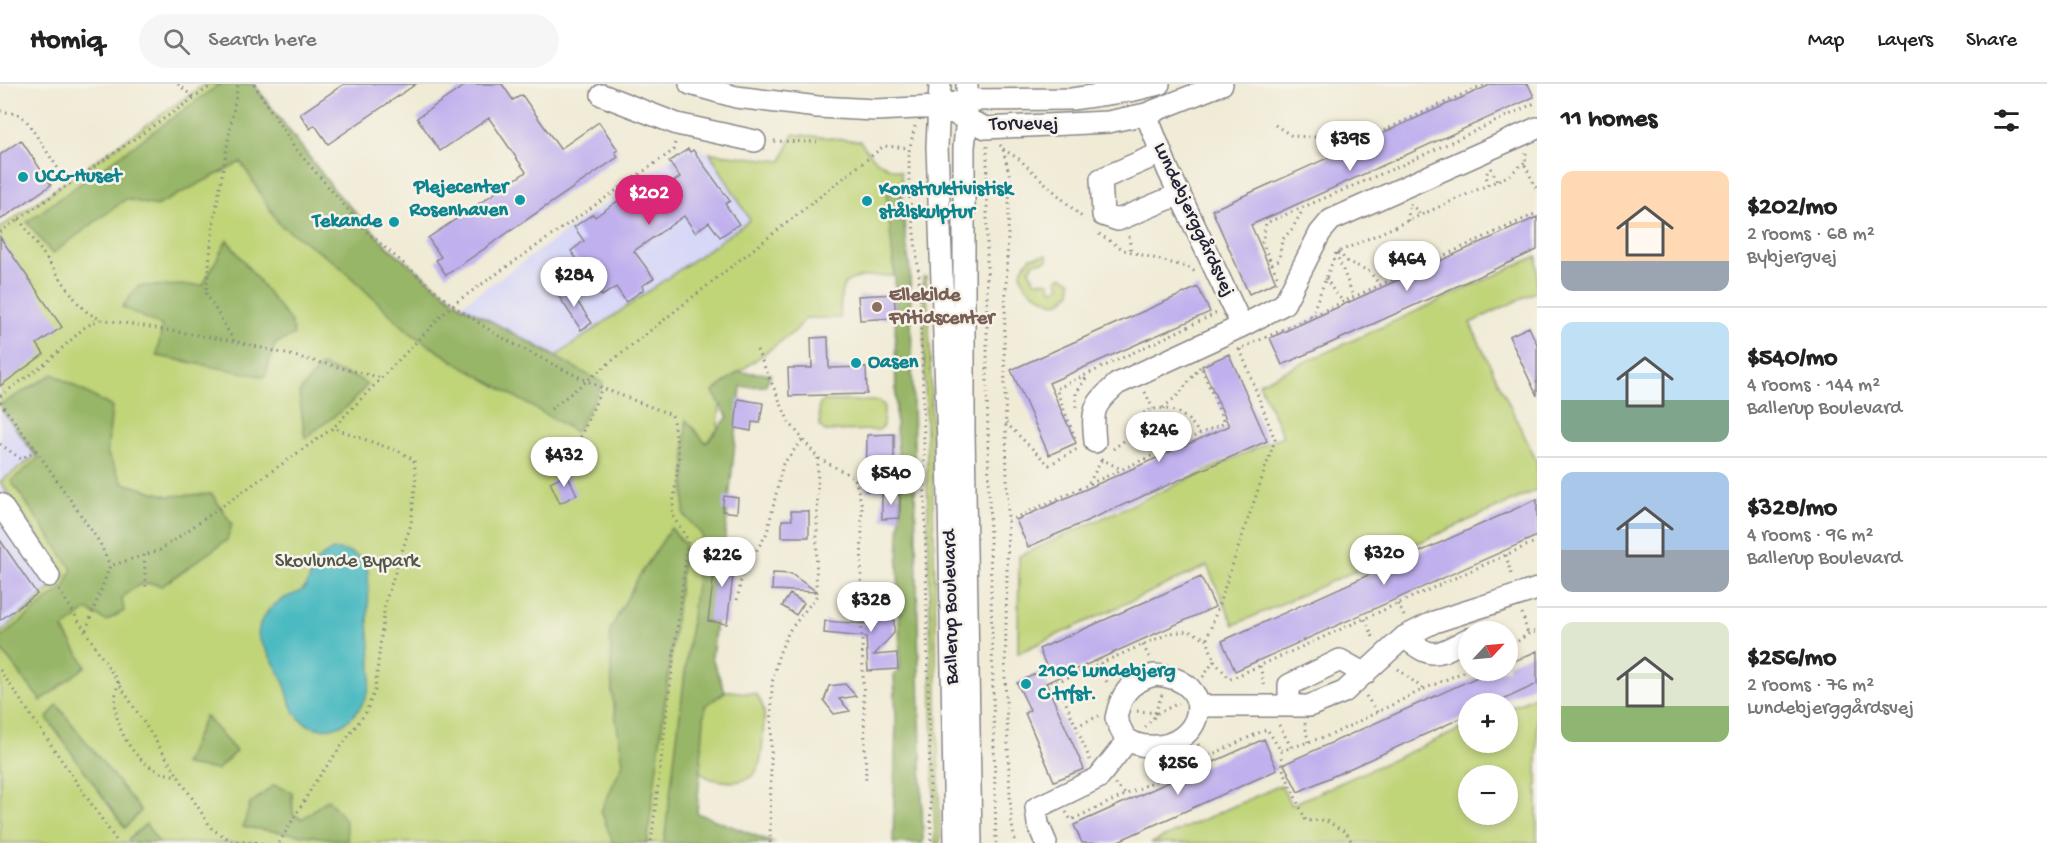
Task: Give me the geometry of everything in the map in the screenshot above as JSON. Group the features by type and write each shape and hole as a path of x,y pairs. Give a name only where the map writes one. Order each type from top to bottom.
{"street":[{"name":"Torvevej","path":"690,84 818,107 875,110 929,107 972,108 1108,122 1146,114 1222,84"},
{"name":"Ballerup Boulevard","path":"940,84 929,107 937,146 945,308 955,843"},
{"name":"Torvevej","path":"972,108 1072,99 1159,84"},
{"path":"602,95 677,124 755,141"},
{"name":"Ballerup Boulevard","path":"971,843 964,432 964,147 972,108"},
{"name":"Lundebjerggårdsvej","path":"1146,114 1161,153 1242,326"},
{"path":"1091,451 1092,415 1101,398 1117,384 1197,357 1242,326 1284,304 1320,233 1331,220 1537,128"},
{"path":"1161,153 1101,179 1103,215 1118,220 1180,194"},
{"path":"0,504 49,576"},
{"path":"1199,706 1309,706 1344,692 1404,637 1434,622 1537,589"},
{"path":"1477,610 1480,621"},
{"path":"1404,637 1422,651 1437,654 1458,644"},
{"path":"1289,706 1289,685 1340,660 1365,674"},
{"path":"1154,675 1169,676 1184,682 1193,690 1199,706 1195,721 1188,731 1173,743 1158,747 1142,746 1128,740 1116,718 1119,703 1127,690 1139,680 1154,675"},
{"path":"1046,843 1038,824 1036,808 1098,778 1128,740"}],"path":[{"path":"178,84 194,98"},
{"path":"0,232 214,84"},
{"path":"234,341 206,293 213,226 238,84"},
{"path":"254,84 294,147 368,233 452,306 527,352 603,388 672,415 679,456 672,515 688,540 651,843"},
{"path":"1275,124 1292,136 1365,139 1485,84"},
{"path":"1279,279 1262,242 1266,223 1402,165 1537,102"},
{"path":"929,107 909,148 909,191 919,274 923,392 931,843"},
{"path":"972,108 1003,149 1010,177 1004,345 1008,521 1005,677 1011,818 1016,843"},
{"path":"972,108 987,398 996,843"},
{"path":"0,111 18,114 26,120 69,185"},
{"path":"110,566 160,550 333,428 452,306 674,150 677,124"},
{"path":"755,141 817,142"},
{"path":"551,409 884,146 909,148"},
{"path":"1527,148 1525,165 1537,190"},
{"path":"1310,318 1336,253 1508,176 1526,161"},
{"path":"1488,185 1486,175 1491,167"},
{"path":"1408,221 1407,207 1409,204"},
{"path":"1272,264 1279,260 1282,240 1298,219 1301,213 1299,209"},
{"path":"1231,351 1240,350 1537,213"},
{"path":"19,219 77,302 88,313 100,319 234,341 382,378"},
{"path":"1336,253 1368,272 1380,285"},
{"path":"1336,253 1354,297"},
{"path":"1326,278 1344,302"},
{"path":"1121,470 1091,451 1056,389 1232,306"},
{"path":"0,396 46,363 85,327 100,319"},
{"path":"1242,326 1240,350 1275,440 1207,639 1214,661 1230,679 1537,541"},
{"path":"757,351 789,422 818,458 855,478 862,506 861,602 866,780"},
{"path":"1008,521 1224,423 1197,357"},
{"path":"1162,408 1179,394 1197,357"},
{"path":"571,459 603,388"},
{"path":"0,402 100,543 110,566 86,630"},
{"path":"1006,423 1049,465 1091,451 1113,448 1126,439 1135,421 1142,414 1158,407 1175,411 1194,423 1200,434"},
{"path":"279,843 316,781 366,712 375,690 385,603 411,524 416,477 414,460 400,452 333,428"},
{"path":"737,600 742,575 767,533 783,464 803,439"},
{"path":"0,444 21,459 36,450"},
{"path":"1088,484 1091,451"},
{"path":"771,843 772,683 779,654 789,632 816,597 818,458"},
{"path":"144,555 146,588"},
{"path":"49,576 86,630 212,830 232,842 262,843"},
{"path":"1098,778 1057,682 1170,633 1188,631 1207,639"},
{"path":"1518,641 1537,631"},
{"path":"0,670 118,843"},
{"path":"1281,751 1332,734 1458,674"},
{"path":"119,682 116,698 117,718 127,742 151,767 159,772 178,777"},
{"path":"1057,798 1071,820 1267,729 1281,751 1282,767 1306,821 1326,820 1347,833 1352,843"}],"shaded area":[{"path":"689,145 710,153 750,220 556,356 461,305"},
{"path":"0,405 35,456 0,481"},
{"path":"0,482 66,575 0,633"}],"green space":[{"name":"Skovlunde Bypark","path":"205,84 254,84 335,191 388,247 461,305 556,356 750,220 710,153 782,161 793,134 860,141 877,161 901,172 908,276 873,276 848,281 841,292 840,318 806,318 795,331 723,384 668,836 710,843 0,843 0,633 66,575 0,482 35,456 0,405 0,228"},
{"path":"220,84 253,84 335,191 388,247 461,305 603,383 576,432 455,362 410,333 337,264 279,224 241,162 156,206 126,199 52,254 27,222"},
{"path":"899,183 910,272 923,843 893,843 896,720 894,675 900,669 898,561 901,493 896,428 895,280 886,190 892,184"},
{"path":"227,240 291,322 294,335 275,344 265,377 157,356 162,326 122,307 138,286 203,285"},
{"path":"1047,255 1048,260 1034,263 1029,271 1035,281 1049,282 1051,289 1057,290 1060,285 1057,279 1062,276 1071,281 1071,292 1061,302 1054,303 1033,293 1025,285 1021,276 1022,268 1031,257"},
{"path":"1537,256 1537,291 1470,323 1537,462 1537,490 1234,625 1207,566 1018,653 1019,556 1283,436 1259,383"},
{"path":"923,277 926,277 930,349 940,843 935,843"},
{"path":"321,366 359,379 367,385 348,406 305,438 299,393"},
{"path":"738,372 771,374 765,386 741,387 712,658 725,692 705,706 697,813 775,843 664,843 702,535 684,515 686,420 706,443 728,417 713,392"},
{"path":"53,374 112,407 107,453 123,483 168,496 212,494 232,524 227,540 162,586 145,584 131,590 122,599 124,611 106,621 87,610 63,629 86,666 41,701 0,648 0,638 65,586 72,569 11,481 39,458 0,405"},
{"path":"824,401 879,401 884,405 883,426 879,430 825,431 820,426 819,405"},
{"path":"671,528 685,545 647,843 613,843 601,811 623,763 612,693 610,630 638,578"},
{"path":"721,690 756,694 763,709 763,745 760,763 752,776 745,780 735,782 716,780 698,770 698,706"},
{"path":"1537,695 1537,843 1151,843 1281,785 1291,805 1458,730 1458,753 1518,753 1518,704"},
{"path":"57,705 141,811 125,828 47,718"},
{"path":"205,716 236,751 217,770 184,765"},
{"path":"274,785 292,792 293,814 302,819 328,799 345,820 348,841 243,827 250,804"},
{"path":"146,824 159,843 130,843 128,840"}],"water":[{"path":"333,550 353,553 367,568 371,669 367,693 354,715 338,726 322,729 305,723 295,713 282,677 259,639 258,633 269,610 279,601 305,588 312,568 322,556"}],"building":[{"path":"344,84 416,84 328,144 315,125 310,129 300,114"},
{"name":"Plejecenter Rosenhaven","path":"467,84 502,84 513,100 522,95 560,149 599,122 618,150 615,152 618,157 446,275 436,260 441,257 428,238 526,172 489,118 440,151 417,118"},
{"path":"1492,84 1528,84 1534,97 1251,225 1276,282 1249,294 1212,210"},
{"name":"UCC-Huset","path":"21,140 51,185 0,220 0,155"},
{"path":"688,149 690,152 693,150 730,201 725,204 739,224 720,237 709,222 695,232 684,216 634,251 654,278 642,286 644,289 626,302 616,287 602,296 571,251 584,241 574,227 593,214 595,217 640,185 650,198 680,177 669,162"},
{"path":"1537,217 1537,250 1282,365 1270,338"},
{"path":"0,237 62,327 37,344 44,354 0,386"},
{"path":"566,285 592,323 581,330 556,292"},
{"path":"1198,287 1210,312 1049,383 1076,443 1049,455 1011,370"},
{"name":"Ellekilde Fritidscenter","path":"894,294 896,318 860,320 858,296"},
{"path":"1529,327 1537,344 1537,396 1509,336"},
{"path":"828,337 829,368 866,367 867,394 789,396 788,368 812,368 811,338"},
{"path":"1229,354 1267,441 1028,547 1016,520 1229,426 1202,366"},
{"path":"738,399 763,403 760,423 752,422 751,431 735,428"},
{"path":"894,434 894,490 866,491 867,435"},
{"path":"567,474 577,495 560,503 550,482"},
{"path":"882,494 900,495 900,518 882,519"},
{"path":"724,496 738,498 737,513 722,511"},
{"path":"1537,499 1537,536 1235,671 1222,641"},
{"path":"791,511 809,511 809,537 782,537 782,520 792,520"},
{"path":"0,540 37,594 0,620"},
{"path":"719,549 733,550 733,576 727,624 708,621 714,574 718,574"},
{"path":"773,573 791,574 817,592 772,590"},
{"path":"1201,577 1215,607 1046,683 1084,769 1054,781 1025,713 1030,710 1017,683 1047,668 1039,649"},
{"path":"866,588 894,616 894,633 874,655 897,653 898,669 868,671 866,637 824,633 825,621 865,624"},
{"path":"790,594 804,603 796,615 782,606"},
{"path":"1537,651 1537,684 1518,693 1458,693 1458,720 1298,792 1284,764 1469,681 1518,681 1518,660"},
{"path":"845,684 856,696 839,699 850,711 834,714 824,701 829,686"},
{"path":"1264,739 1277,770 1114,843 1082,843 1074,825"}],"place":[{"name":"UCC-Huset","path":"23,177"},
{"name":"Plejecenter Rosenhaven","path":"520,200"},
{"name":"Konstruktivistisk stålskulptur","path":"867,201"},
{"name":"Tekande","path":"394,222"},
{"name":"Ellekilde Fritidscenter","path":"877,307"},
{"name":"Oasen","path":"856,363"},
{"name":"2106 Lundebjerg C trfst.","path":"1026,684"}]}
